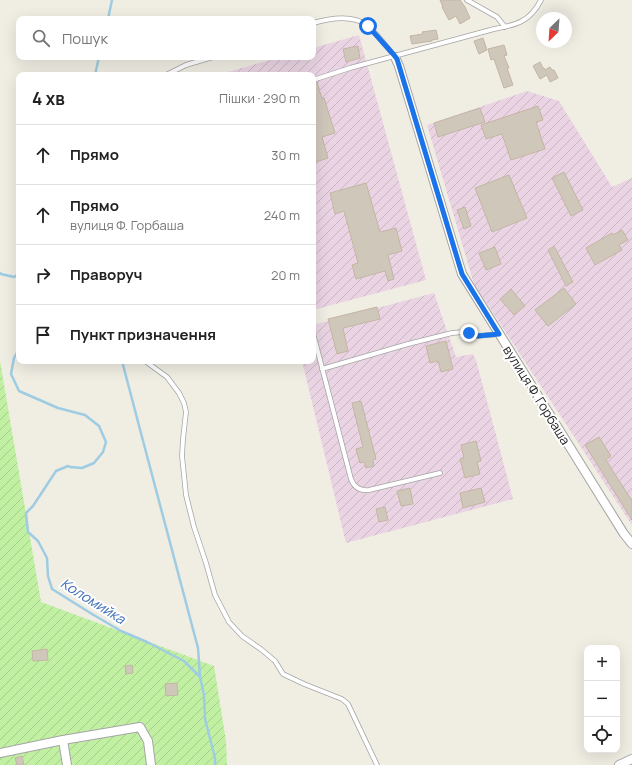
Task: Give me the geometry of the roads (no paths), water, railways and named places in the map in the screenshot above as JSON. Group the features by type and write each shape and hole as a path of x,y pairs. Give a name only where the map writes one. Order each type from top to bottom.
{"street":[{"name":"вулиця Ф. Горбаша","path":"395,57 462,274 620,528 632,544"},
{"path":"0,752 140,727 148,741 151,765"},
{"path":"63,740 67,765"},
{"path":"619,765 632,759"}],"lane":[{"path":"467,0 497,17 505,27"},
{"path":"316,79 350,68 514,25 534,11 541,0"},
{"path":"316,22 340,18 351,18 360,21 368,26 395,57"},
{"path":"171,72 186,65 203,60"},
{"path":"322,368 452,333 464,332 478,336 499,334"},
{"path":"316,345 351,479 355,486 361,490 369,490 440,473"},
{"path":"149,364 170,380 184,402 186,412 182,456 186,495 194,527 215,595 229,622 242,636 275,661 283,674 342,699 348,704 377,765"}],"waterway":[{"path":"109,16 112,0"},
{"path":"96,72 98,60"},
{"name":"Коломийка","path":"0,273 14,277 16,276"},
{"name":"Коломийка","path":"16,354 11,374 19,391 58,408 85,415 99,426 106,442 103,452 94,463 82,468 68,466 56,471 33,506 26,513 28,532 38,541 47,558 48,576 52,589 121,631 147,642 184,661 200,677 204,695 205,719 215,758 215,765"},
{"path":"123,364 198,648 200,676"}]}
